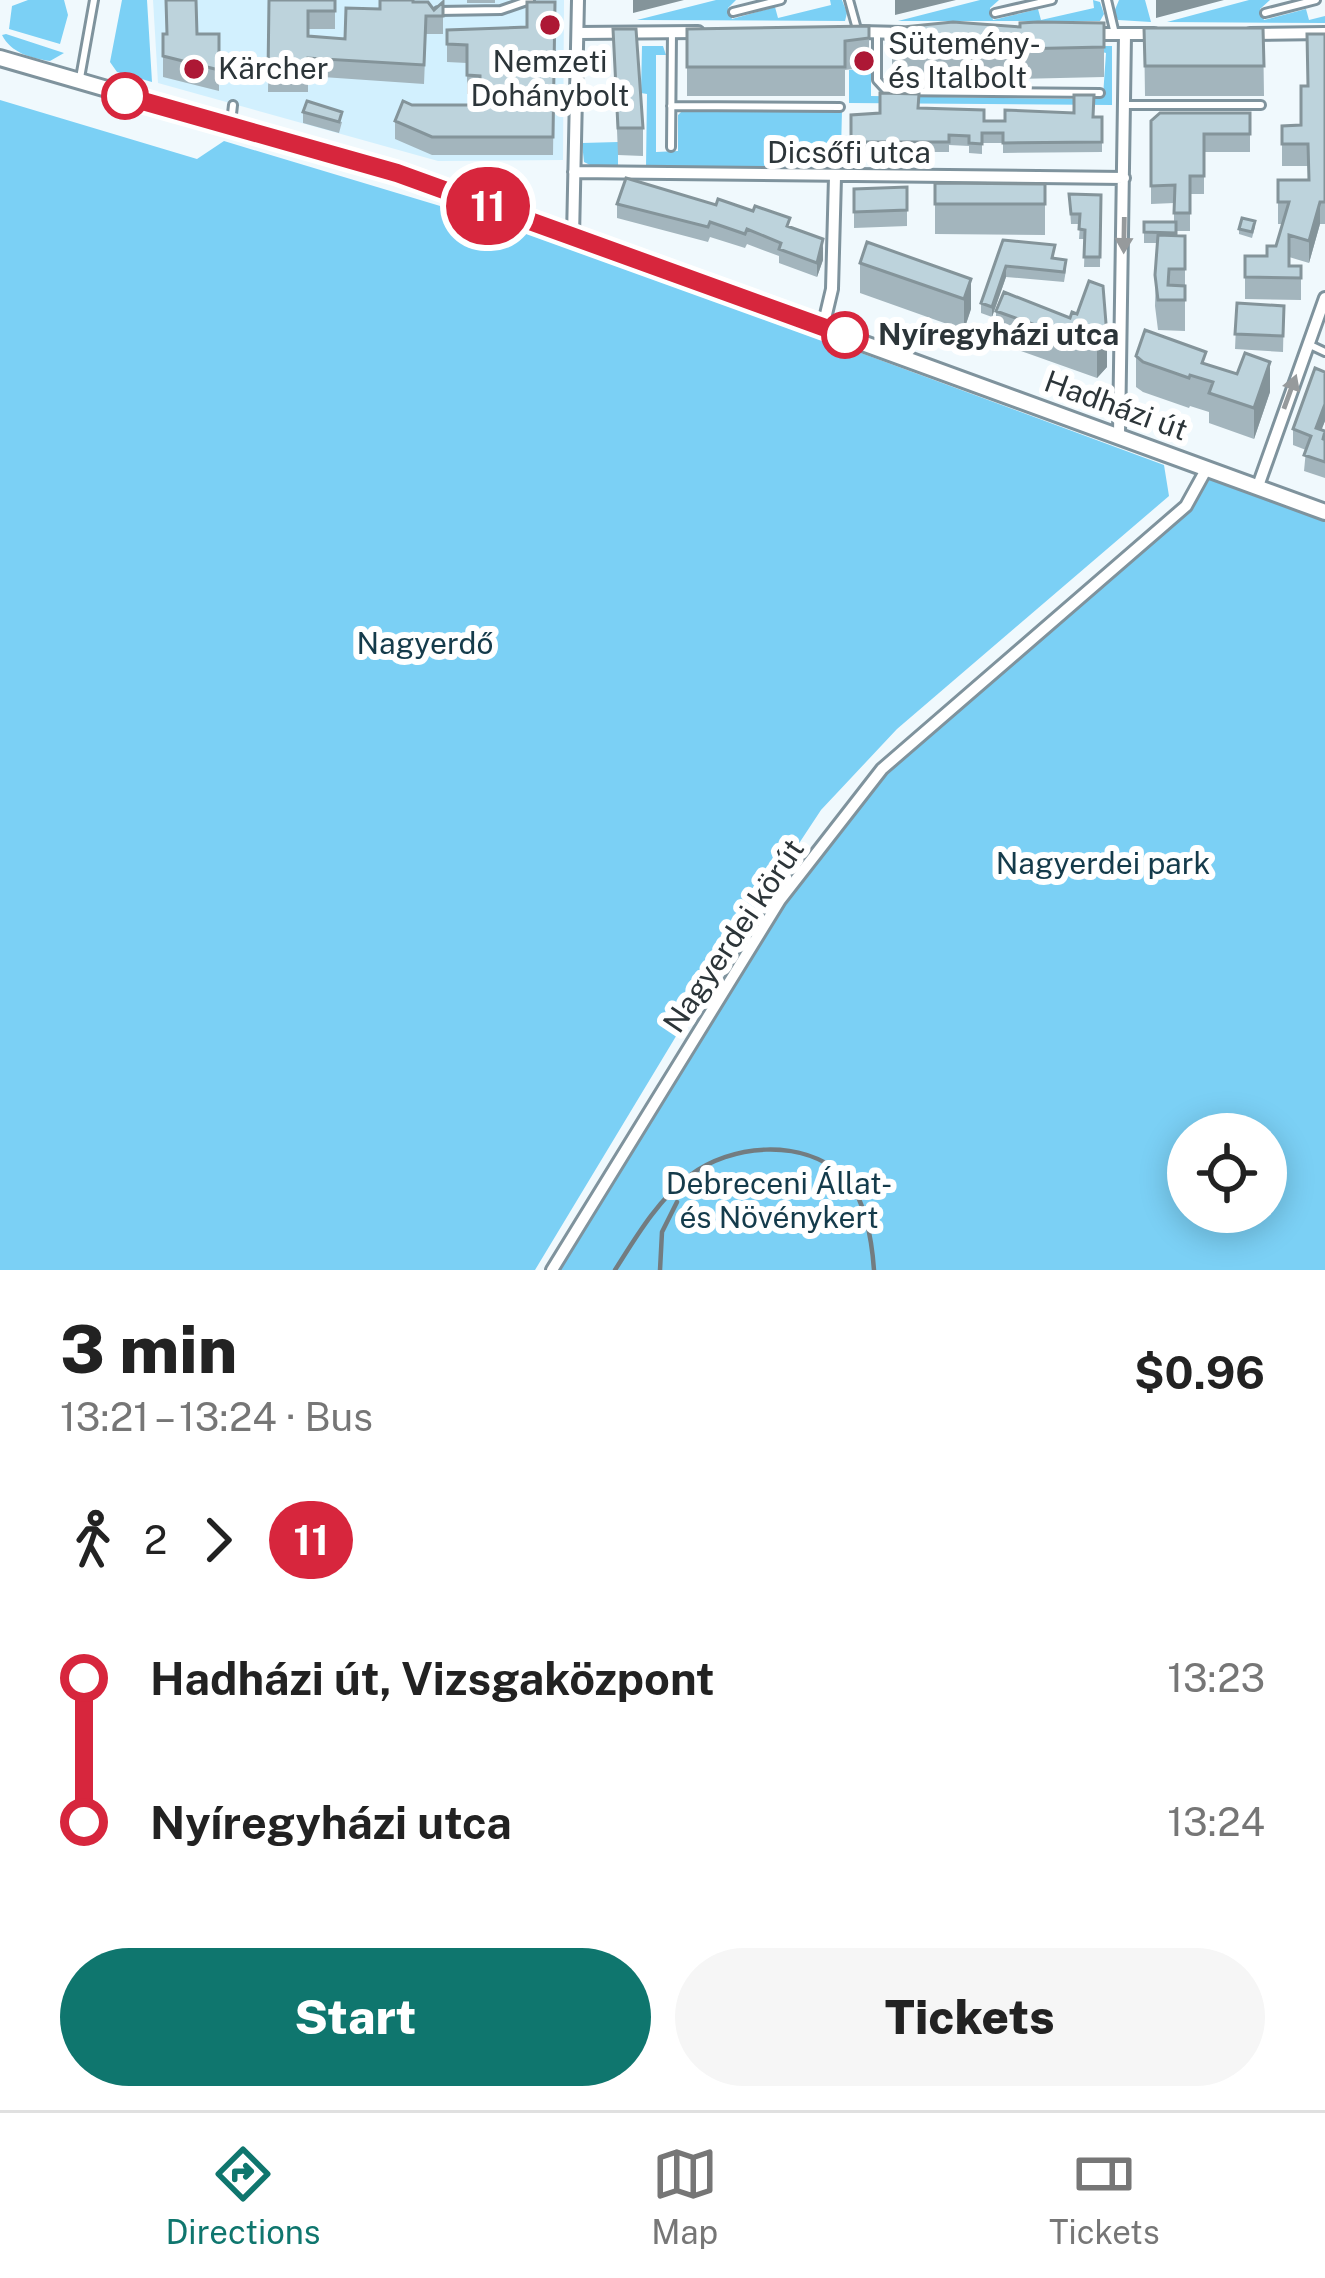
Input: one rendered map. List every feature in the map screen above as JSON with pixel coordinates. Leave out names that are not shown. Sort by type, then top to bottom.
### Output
[{"type":"street","points":[[572,237],[578,0]]},
{"type":"street","points":[[578,33],[718,32]]},
{"type":"street","points":[[834,32],[925,33]]},
{"type":"street","points":[[1091,34],[1161,34]]},
{"type":"street","points":[[1119,434],[1125,105],[1120,34]]},
{"type":"street","points":[[1231,34],[1325,34]]},
{"type":"street","name":"Hadházi út","points":[[0,58],[397,173],[1325,512]]},
{"type":"street","name":"Dicsőfi utca","points":[[574,172],[1124,178]]},
{"type":"street","points":[[824,328],[832,289],[835,177]]},
{"type":"street","points":[[1258,486],[1325,298]]},
{"type":"street","name":"Nagyerdei körút","points":[[552,1270],[780,900],[883,769],[1186,506],[1207,468]]},
{"type":"lane","points":[[80,82],[94,0]]},
{"type":"lane","points":[[435,0],[435,21]]},
{"type":"lane","points":[[435,10],[501,10],[530,0]]},
{"type":"lane","points":[[733,12],[781,0]]},
{"type":"lane","points":[[849,0],[857,32]]},
{"type":"lane","points":[[995,13],[1052,0]]},
{"type":"lane","points":[[1107,0],[1120,34]]},
{"type":"lane","points":[[1265,14],[1316,0]]},
{"type":"lane","points":[[671,147],[672,32]]},
{"type":"lane","points":[[877,33],[877,80],[887,91],[1100,93]]},
{"type":"lane","points":[[231,126],[233,105]]},
{"type":"lane","points":[[1125,105],[1261,105]]},
{"type":"lane","points":[[671,106],[840,106]]},
{"type":"lane","points":[[1308,344],[1325,352]]},
{"type":"shaded area","points":[[153,0],[564,0],[563,160],[438,161],[158,83]]},
{"type":"green space","points":[[28,0],[64,0],[68,15],[60,44],[9,29],[12,6]]},
{"type":"green space","points":[[122,0],[147,0],[152,82],[117,72],[110,62]]},
{"type":"green space","points":[[716,0],[736,0],[728,8],[732,19],[775,7],[778,18],[831,5],[830,0],[842,0],[847,13],[845,21],[637,20]]},
{"type":"green space","points":[[980,0],[999,0],[990,8],[993,20],[1038,9],[1041,20],[1094,8],[1093,0],[1100,2],[1104,14],[1100,21],[898,21]]},
{"type":"green space","points":[[1119,0],[1145,0],[1151,22],[1118,20],[1114,12]]},
{"type":"green space","points":[[1249,0],[1270,0],[1260,9],[1264,20],[1306,9],[1309,20],[1325,16],[1325,23],[1167,22]]},
{"type":"green space","points":[[2,35],[64,53],[50,61],[29,56],[11,46]]},
{"type":"green space","points":[[642,46],[663,46],[666,55],[656,55],[656,152],[678,151],[678,115],[683,110],[842,110],[841,151],[827,151],[823,166],[814,171],[646,167]]},
{"type":"green space","points":[[1079,46],[1112,46],[1112,105],[849,103],[849,70],[871,67],[871,96],[1103,96],[1106,53]]},
{"type":"green space","name":"Nagyerdő","points":[[0,100],[197,159],[224,141],[563,243],[1164,465],[1169,496],[897,729],[821,810],[722,960],[535,1270],[0,1270]]},
{"type":"green space","points":[[618,142],[618,167],[584,162],[582,143]]},
{"type":"green space","name":"Nagyerdei park","points":[[1207,468],[1325,512],[1325,1270],[552,1270],[780,900],[882,769],[1186,506]]},
{"type":"building","points":[[166,0],[196,0],[197,34],[219,34],[219,70],[163,56]]},
{"type":"building","points":[[269,0],[335,0],[335,11],[308,11],[308,36],[345,39],[346,8],[380,9],[380,0],[428,2],[434,10],[443,2],[443,16],[426,16],[424,65],[308,58],[308,74],[268,74]]},
{"type":"building","points":[[527,2],[555,2],[553,137],[432,137],[395,121],[403,101],[480,105],[480,76],[467,75],[467,45],[447,44],[447,30],[527,27]]},
{"type":"building","points":[[953,22],[1020,27],[1020,23],[1038,22],[1104,23],[1104,47],[892,52],[892,28]]},
{"type":"building","points":[[869,26],[869,38],[845,41],[845,67],[687,67],[687,29]]},
{"type":"building","points":[[1144,28],[1263,28],[1264,66],[1145,66]]},
{"type":"building","points":[[613,29],[636,29],[643,128],[618,128]]},
{"type":"building","points":[[1307,34],[1325,34],[1325,202],[1320,202],[1309,241],[1289,235],[1289,266],[1301,266],[1301,278],[1245,277],[1245,256],[1267,256],[1267,246],[1276,246],[1289,202],[1278,202],[1278,180],[1309,180],[1308,144],[1282,144],[1282,126],[1301,125],[1301,86],[1308,86]]},
{"type":"building","points":[[880,93],[919,94],[918,108],[984,110],[984,121],[1005,121],[1005,110],[1074,113],[1074,95],[1094,95],[1093,117],[1102,117],[1102,142],[1003,143],[1003,133],[982,133],[982,144],[969,143],[969,136],[949,135],[949,142],[851,142],[851,115],[880,113]]},
{"type":"building","points":[[307,101],[342,112],[339,122],[303,112]]},
{"type":"building","points":[[1160,113],[1250,113],[1250,134],[1204,134],[1204,176],[1190,176],[1190,213],[1174,213],[1175,185],[1151,186],[1151,121]]},
{"type":"building","points":[[626,178],[716,205],[718,199],[790,218],[787,226],[823,239],[817,263],[779,249],[781,243],[747,229],[745,234],[710,222],[708,227],[617,204]]},
{"type":"building","points":[[935,183],[1045,184],[1045,204],[935,204]]},
{"type":"building","points":[[907,187],[907,210],[854,212],[854,189]]},
{"type":"building","points":[[1069,194],[1101,195],[1100,257],[1084,257],[1085,230],[1079,229],[1080,214],[1071,214]]},
{"type":"building","points":[[1242,218],[1255,221],[1252,232],[1239,229]]},
{"type":"building","points":[[1144,222],[1176,222],[1176,233],[1144,232]]},
{"type":"building","points":[[1158,235],[1185,236],[1185,269],[1169,269],[1168,285],[1185,286],[1185,300],[1158,300]]},
{"type":"building","points":[[1003,240],[1055,245],[1052,258],[1066,260],[1064,272],[1006,266],[992,307],[981,303]]},
{"type":"building","points":[[867,242],[971,279],[964,299],[860,263]]},
{"type":"building","points":[[1089,281],[1103,286],[1107,336],[1097,347],[996,311],[1004,292],[1070,318],[1072,312],[1077,314]]},
{"type":"building","points":[[1237,303],[1284,306],[1283,336],[1235,334]]},
{"type":"building","points":[[1145,330],[1206,352],[1202,363],[1237,374],[1245,353],[1270,362],[1254,408],[1209,393],[1213,382],[1143,362],[1136,356]]},
{"type":"building","points":[[1315,368],[1325,372],[1325,404],[1316,428],[1325,431],[1325,462],[1304,455],[1311,436],[1293,429]]},
{"type":"railway","points":[[615,1270],[657,1208],[689,1176],[725,1157],[766,1150],[807,1155],[843,1175],[862,1207],[874,1270]]},
{"type":"railway","points":[[660,1270],[662,1232],[677,1202]]},
{"type":"bus line","name":"11","points":[[125,96],[397,173],[845,335]]},
{"type":"place","name":"Nemzeti Dohánybolt","points":[[550,25]]},
{"type":"place","name":"Sütemény- és Italbolt","points":[[864,61]]},
{"type":"place","name":"Kärcher","points":[[194,69]]},
{"type":"place","name":"Nyíregyházi utca","points":[[845,335]]},
{"type":"park label","name":"Debreceni Állat- és Növénykert","points":[[779,1201]]}]
